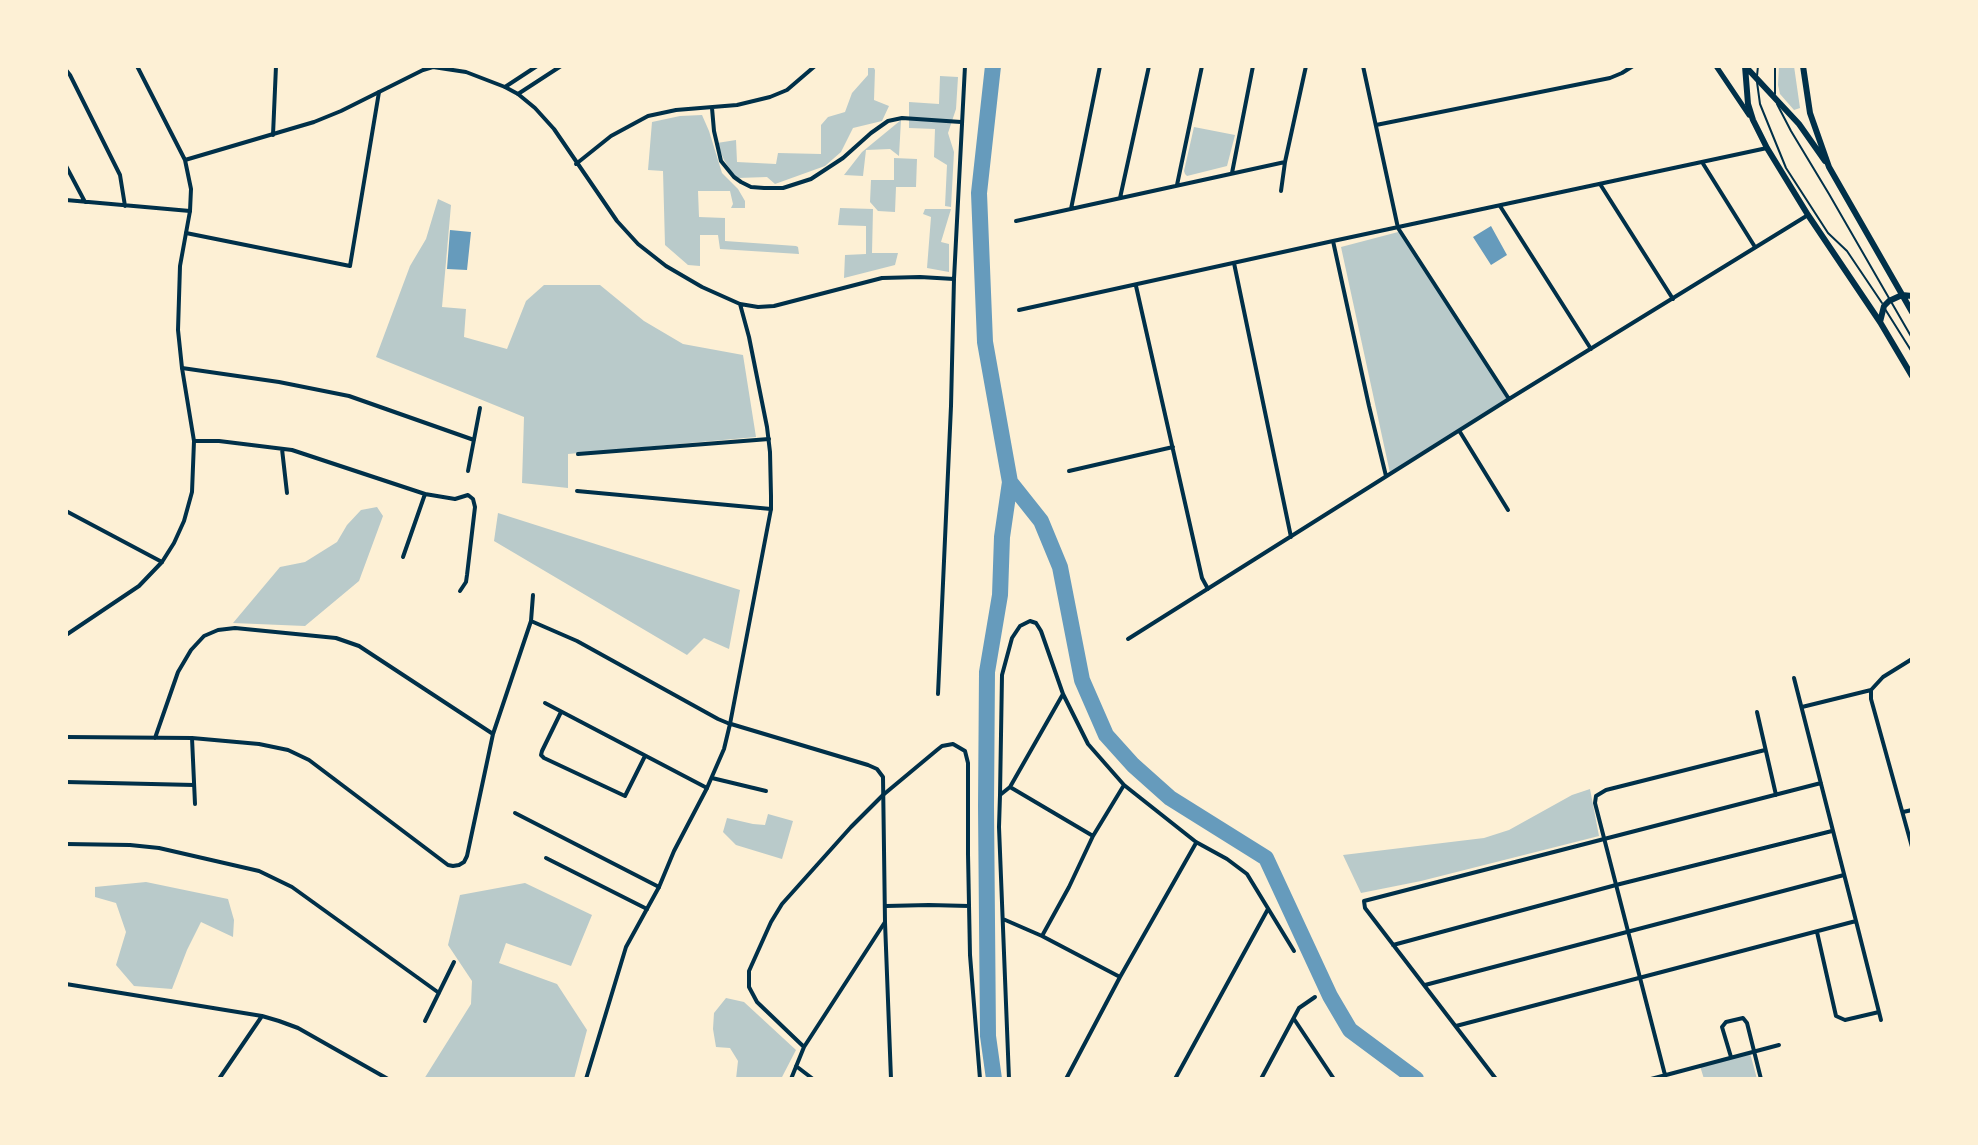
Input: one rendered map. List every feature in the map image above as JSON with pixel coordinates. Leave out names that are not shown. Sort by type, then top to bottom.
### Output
[{"type":"main road","points":[[1716,66],[1753,120],[1808,215],[1880,322],[1912,376]]},
{"type":"main road","points":[[1745,66],[1746,90],[1753,120]]},
{"type":"main road","points":[[1745,66],[1799,124],[1829,167],[1912,312]]},
{"type":"main road","points":[[1803,66],[1810,113],[1829,167]]},
{"type":"main road","points":[[1880,322],[1886,304],[1902,295],[1912,296]]},
{"type":"street","points":[[66,635],[139,586],[162,562],[184,521],[192,492],[194,441],[178,330],[180,266],[191,189],[185,160],[137,66]]},
{"type":"street","points":[[273,135],[276,66]]},
{"type":"street","points":[[505,87],[537,66]]},
{"type":"street","points":[[518,94],[561,66]]},
{"type":"street","points":[[576,164],[611,136],[648,116],[676,110],[737,105],[770,97],[787,90],[815,66]]},
{"type":"street","points":[[938,694],[965,66]]},
{"type":"street","points":[[1071,209],[1100,66]]},
{"type":"street","points":[[1120,198],[1149,66]]},
{"type":"street","points":[[1177,185],[1202,66]]},
{"type":"street","points":[[1232,173],[1253,66]]},
{"type":"street","points":[[1281,191],[1306,66]]},
{"type":"street","points":[[1363,66],[1398,228],[1509,399]]},
{"type":"street","points":[[1376,125],[1610,78],[1633,66]]},
{"type":"street","points":[[185,160],[314,122],[423,68],[466,72],[505,87],[535,108],[554,129],[617,221],[638,244],[666,266],[740,304],[774,306],[882,278],[954,279]]},
{"type":"street","points":[[66,70],[120,175],[125,206]]},
{"type":"street","points":[[186,233],[350,266],[379,92]]},
{"type":"street","points":[[712,108],[721,161],[741,182],[764,188],[783,188],[811,179],[843,158],[888,121],[902,118],[961,122]]},
{"type":"street","points":[[1019,310],[1767,148]]},
{"type":"street","points":[[1016,221],[1285,162]]},
{"type":"street","points":[[1702,162],[1755,247]]},
{"type":"street","points":[[66,166],[85,202]]},
{"type":"street","points":[[1600,184],[1673,299]]},
{"type":"street","points":[[66,200],[190,211]]},
{"type":"street","points":[[1500,205],[1591,349]]},
{"type":"street","points":[[1128,639],[1808,215]]},
{"type":"street","points":[[1333,241],[1386,476]]},
{"type":"street","points":[[1234,263],[1291,537]]},
{"type":"street","points":[[1136,286],[1202,578],[1208,589]]},
{"type":"street","points":[[586,1079],[626,947],[712,778],[730,724],[771,509],[772,474],[769,439],[740,304]]},
{"type":"street","points":[[182,368],[349,396],[474,440]]},
{"type":"street","points":[[468,471],[480,408]]},
{"type":"street","points":[[1460,432],[1508,510]]},
{"type":"street","points":[[578,454],[769,439]]},
{"type":"street","points":[[194,441],[292,450],[425,494],[455,499],[468,495],[475,507],[466,582],[460,591]]},
{"type":"street","points":[[1069,471],[1173,447]]},
{"type":"street","points":[[282,449],[287,493]]},
{"type":"street","points":[[577,491],[771,509]]},
{"type":"street","points":[[403,557],[425,494]]},
{"type":"street","points":[[66,511],[162,562]]},
{"type":"street","points":[[66,737],[192,738],[288,750],[309,760],[453,866],[464,862],[467,856],[493,734],[531,621],[533,595]]},
{"type":"street","points":[[531,621],[577,641],[718,719],[877,769],[883,777],[891,1079]]},
{"type":"street","points":[[1009,1079],[999,827],[1002,675],[1012,638],[1025,622],[1036,623],[1041,631],[1063,694],[1088,744],[1124,785],[1196,842],[1247,874],[1294,951]]},
{"type":"street","points":[[155,738],[178,672],[191,650],[204,636],[235,628],[336,638],[359,646],[493,734]]},
{"type":"street","points":[[1802,707],[1871,690],[1883,677],[1912,659]]},
{"type":"street","points":[[1794,678],[1881,1020]]},
{"type":"street","points":[[1871,690],[1912,847]]},
{"type":"street","points":[[1000,795],[1010,787],[1063,694]]},
{"type":"street","points":[[545,703],[707,788]]},
{"type":"street","points":[[561,712],[542,751],[544,758],[625,796],[645,756]]},
{"type":"street","points":[[1757,712],[1776,795]]},
{"type":"street","points":[[192,738],[195,804]]},
{"type":"street","points":[[804,1047],[757,1002],[749,987],[749,971],[782,904],[851,827],[883,795],[937,750],[953,744],[965,751],[968,763],[970,955],[980,1079]]},
{"type":"street","points":[[1665,1075],[1595,803],[1596,796],[1606,790],[1765,750]]},
{"type":"street","points":[[712,778],[766,791]]},
{"type":"street","points":[[66,782],[194,785]]},
{"type":"street","points":[[1496,1079],[1365,908],[1364,901],[1821,783]]},
{"type":"street","points":[[1042,936],[1093,836],[1124,785]]},
{"type":"street","points":[[1010,787],[1093,836]]},
{"type":"street","points":[[1903,812],[1912,810]]},
{"type":"street","points":[[515,813],[659,887]]},
{"type":"street","points":[[1393,945],[1833,830]]},
{"type":"street","points":[[1066,1079],[1196,842]]},
{"type":"street","points":[[66,844],[159,848],[259,871],[292,887],[439,993]]},
{"type":"street","points":[[546,858],[647,909]]},
{"type":"street","points":[[1425,985],[1844,875]]},
{"type":"street","points":[[886,906],[969,906]]},
{"type":"street","points":[[1175,1079],[1268,909]]},
{"type":"street","points":[[1003,919],[1120,977]]},
{"type":"street","points":[[1456,1026],[1856,921]]},
{"type":"street","points":[[791,1079],[804,1047],[885,922]]},
{"type":"street","points":[[1817,932],[1836,1016],[1845,1020],[1879,1012]]},
{"type":"street","points":[[425,1021],[454,962]]},
{"type":"street","points":[[66,984],[262,1016],[298,1028],[388,1079]]},
{"type":"street","points":[[1261,1079],[1299,1008],[1315,997]]},
{"type":"street","points":[[219,1079],[262,1016]]},
{"type":"street","points":[[1731,1057],[1722,1027],[1726,1022],[1740,1018],[1746,1020],[1761,1079]]},
{"type":"street","points":[[1294,1019],[1332,1078]]},
{"type":"street","points":[[1651,1079],[1779,1045]]},
{"type":"street","points":[[796,1066],[813,1079]]},
{"type":"lane","points":[[1758,66],[1760,104],[1786,168],[1828,233],[1847,251],[1912,338]]},
{"type":"lane","points":[[1775,66],[1776,98],[1783,118],[1824,185],[1912,352]]},
{"type":"shaded area","points":[[868,66],[873,66],[875,70],[874,100],[889,106],[882,121],[853,128],[841,152],[825,166],[775,184],[767,177],[738,178],[733,174],[717,143],[736,140],[737,162],[776,164],[778,153],[821,154],[821,125],[828,117],[845,112],[852,93],[868,75]]},
{"type":"shaded area","points":[[1779,66],[1794,66],[1800,108],[1794,110],[1780,94]]},
{"type":"shaded area","points":[[940,76],[958,77],[956,109],[948,133],[954,152],[951,207],[945,206],[947,165],[934,157],[935,129],[909,128],[909,102],[939,104]]},
{"type":"shaded area","points":[[702,115],[722,173],[738,189],[745,201],[745,208],[731,208],[730,191],[698,191],[699,217],[725,218],[725,241],[796,246],[799,254],[720,249],[718,235],[700,235],[700,266],[688,265],[665,245],[663,171],[648,170],[652,122]]},
{"type":"shaded area","points":[[901,120],[899,156],[890,149],[866,150],[863,176],[844,175],[862,152]]},
{"type":"shaded area","points":[[1194,127],[1235,135],[1227,166],[1185,174]]},
{"type":"shaded area","points":[[894,158],[917,159],[916,187],[896,187],[895,212],[878,211],[870,202],[871,180],[894,180]]},
{"type":"shaded area","points":[[438,199],[451,205],[442,307],[466,309],[464,337],[507,349],[526,301],[544,285],[600,285],[644,321],[683,344],[743,355],[756,437],[568,454],[568,488],[522,483],[524,417],[376,357],[410,266],[426,239]]},
{"type":"shaded area","points":[[840,208],[873,209],[872,253],[898,253],[895,265],[844,278],[845,255],[866,254],[866,226],[838,225]]},
{"type":"shaded area","points":[[925,209],[951,209],[941,242],[949,244],[949,272],[927,268],[931,217],[923,214]]},
{"type":"shaded area","points":[[1402,231],[1508,399],[1390,473],[1341,247]]},
{"type":"shaded area","points":[[377,507],[383,516],[359,581],[305,626],[233,623],[280,567],[305,562],[337,542],[361,510]]},
{"type":"shaded area","points":[[498,513],[740,590],[729,649],[704,638],[687,655],[494,541]]},
{"type":"shaded area","points":[[1590,789],[1599,836],[1361,893],[1343,855],[1484,838],[1509,830],[1572,795]]},
{"type":"shaded area","points":[[768,814],[793,821],[782,859],[736,845],[723,832],[727,818],[765,825]]},
{"type":"shaded area","points":[[146,882],[228,899],[234,920],[233,937],[201,922],[172,989],[134,986],[116,965],[126,932],[116,903],[95,897],[95,887]]},
{"type":"shaded area","points":[[525,883],[592,915],[571,966],[506,943],[499,963],[557,984],[587,1030],[574,1079],[424,1079],[471,1004],[472,981],[448,945],[460,895]]},
{"type":"shaded area","points":[[726,998],[744,1002],[796,1050],[781,1079],[736,1079],[738,1061],[730,1048],[716,1047],[713,1029],[714,1013]]},
{"type":"shaded area","points":[[1750,1053],[1757,1079],[1704,1079],[1700,1066]]},
{"type":"water","points":[[1491,226],[1507,255],[1491,265],[1473,237]]},
{"type":"water","points":[[450,230],[471,232],[467,270],[447,269]]},
{"type":"waterway","points":[[993,66],[979,193],[985,342],[1010,482],[1041,521],[1060,567],[1082,680],[1106,735],[1133,765],[1170,798],[1266,858],[1330,996],[1350,1030],[1416,1079]]},
{"type":"waterway","points":[[994,1079],[988,1036],[987,672],[1000,595],[1002,537],[1010,482]]}]
